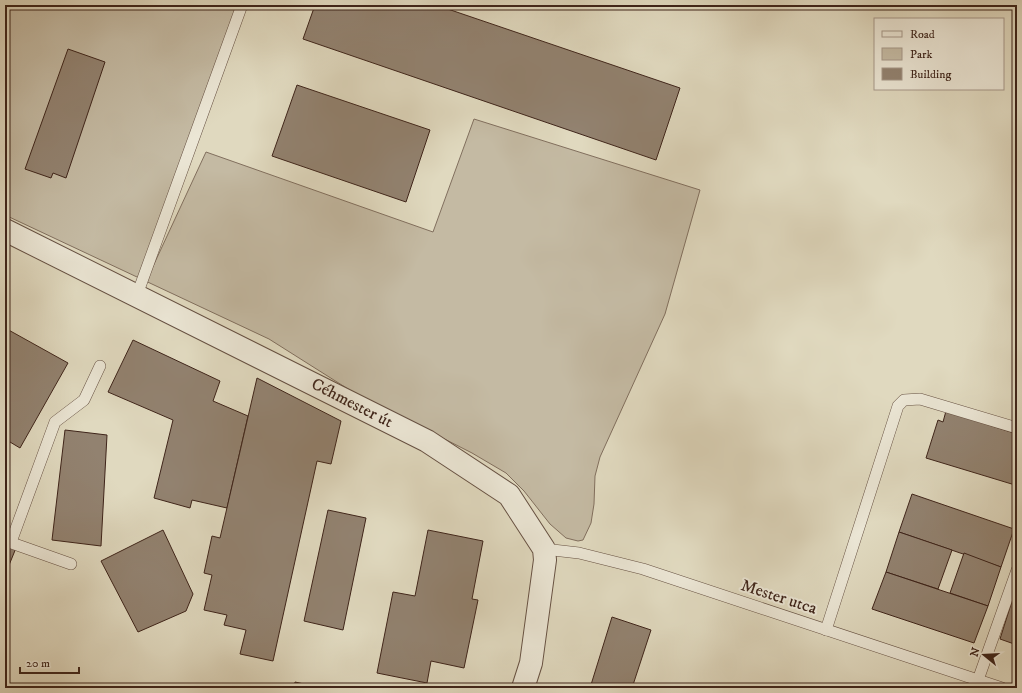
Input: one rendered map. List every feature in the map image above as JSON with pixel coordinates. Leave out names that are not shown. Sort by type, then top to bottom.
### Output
[{"type":"street","name":"Céhmester út","points":[[5,230],[427,441],[509,495],[544,549]]},
{"type":"street","points":[[523,688],[531,663],[545,560],[544,549]]},
{"type":"lane","points":[[137,295],[242,5]]},
{"type":"lane","points":[[71,564],[8,541],[56,422],[84,400],[100,366]]},
{"type":"lane","points":[[826,630],[898,406],[904,400],[920,399],[1017,428]]},
{"type":"lane","name":"Mester utca","points":[[544,549],[579,553],[643,570],[1002,688]]},
{"type":"lane","points":[[978,680],[1017,570]]},
{"type":"green space","points":[[5,5],[240,5],[149,275],[206,152],[433,232],[474,119],[700,190],[665,314],[600,457],[595,476],[594,504],[591,523],[583,540],[578,541],[566,538],[550,524],[524,491],[506,473],[472,453],[356,394],[269,339],[5,215]]},
{"type":"building","points":[[315,5],[436,5],[680,88],[656,160],[303,39]]},
{"type":"building","points":[[68,49],[105,62],[66,178],[53,173],[51,178],[25,169]]},
{"type":"building","points":[[297,85],[430,130],[406,202],[272,156]]},
{"type":"building","points":[[5,328],[68,363],[20,448],[5,439]]},
{"type":"building","points":[[133,340],[220,381],[213,401],[248,416],[227,508],[192,500],[190,508],[154,498],[173,420],[108,392]]},
{"type":"building","points":[[257,378],[341,421],[331,464],[317,461],[273,661],[240,654],[246,630],[224,625],[227,615],[204,610],[212,575],[204,573],[212,536],[220,538]]},
{"type":"building","points":[[946,411],[1017,434],[1017,478],[1015,485],[926,458],[938,420],[943,422]]},
{"type":"building","points":[[65,430],[107,435],[101,546],[52,540]]},
{"type":"building","points":[[912,494],[1014,529],[1001,567],[899,532]]},
{"type":"building","points":[[328,510],[366,518],[343,630],[304,621]]},
{"type":"building","points":[[163,530],[193,594],[186,611],[138,632],[101,561]]},
{"type":"building","points":[[428,530],[483,541],[472,599],[478,600],[464,668],[431,661],[427,683],[377,673],[393,592],[415,596]]},
{"type":"building","points":[[899,532],[952,550],[938,589],[886,572]]},
{"type":"building","points":[[5,545],[16,548],[5,575]]},
{"type":"building","points":[[964,553],[1001,567],[988,606],[950,593]]},
{"type":"building","points":[[886,572],[988,606],[974,643],[872,609]]},
{"type":"building","points":[[1012,601],[1017,603],[1017,645],[1000,639]]},
{"type":"building","points":[[612,617],[651,630],[632,688],[590,688]]},
{"type":"building","points":[[295,682],[322,688],[294,688]]}]
